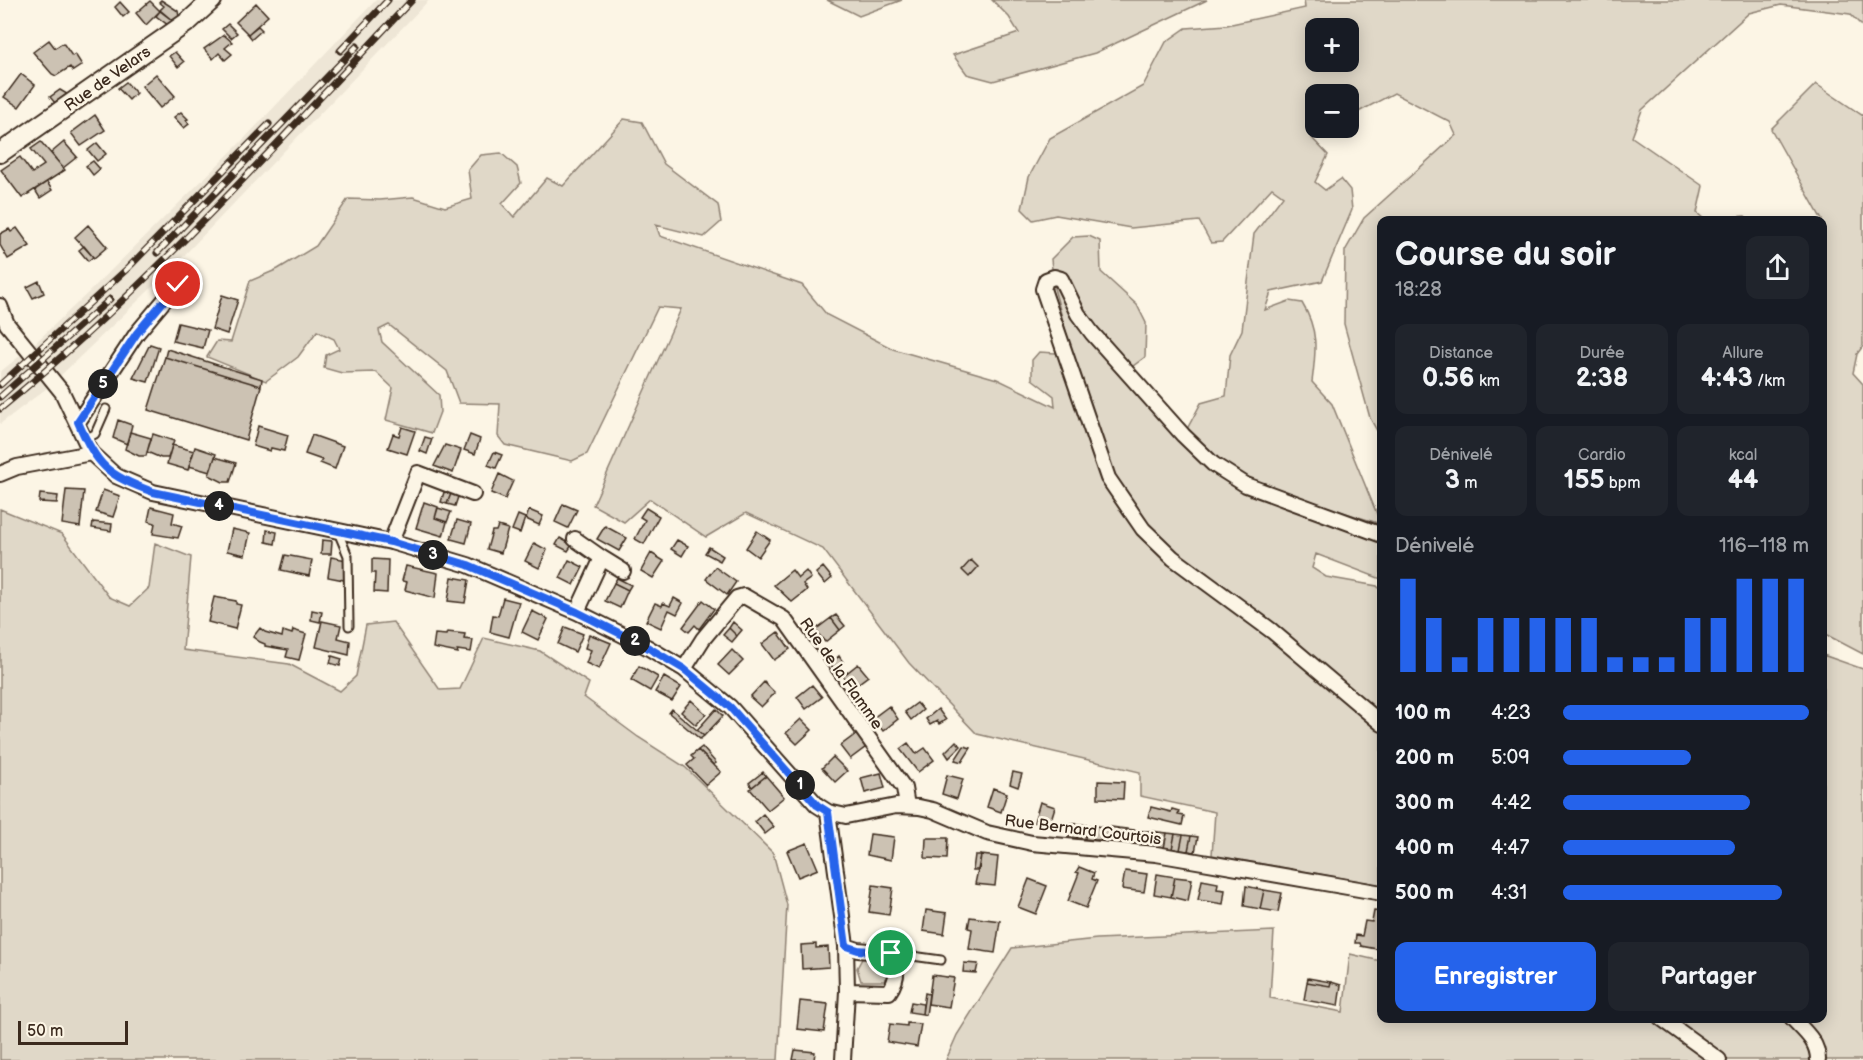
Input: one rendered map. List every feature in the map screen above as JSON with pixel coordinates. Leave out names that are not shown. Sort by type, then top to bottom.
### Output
[{"type":"main road","name":"Rue de Velars","points":[[0,153],[189,21],[212,0]]},
{"type":"street","points":[[1377,532],[1246,485],[1213,464],[1183,435],[1092,333],[1078,314],[1061,279],[1054,277],[1046,280],[1043,289],[1094,441],[1108,478],[1132,514],[1173,558],[1272,631],[1377,720]]},
{"type":"street","points":[[78,422],[137,333],[178,284]]},
{"type":"street","points":[[0,306],[7,324],[62,393],[91,453],[116,476],[153,492],[391,542],[468,565],[577,612],[647,647],[684,669],[730,707],[817,805],[828,812],[846,946],[848,991],[843,1060]]},
{"type":"street","points":[[0,474],[16,467],[91,453]]},
{"type":"street","points":[[391,542],[418,473],[473,494]]},
{"type":"street","points":[[575,539],[623,571]]},
{"type":"street","points":[[577,612],[602,558]]},
{"type":"street","name":"Rue de la Flamme","points":[[684,669],[703,639],[737,598],[744,596],[784,619],[899,780],[904,788],[907,806]]},
{"type":"street","name":"Rue Bernard Courtois","points":[[828,812],[846,816],[907,806],[933,810],[987,833],[1032,843],[1155,854],[1377,892]]},
{"type":"street","points":[[846,946],[858,950],[891,953],[897,963],[896,982],[889,992],[848,991]]},
{"type":"street","points":[[1668,1023],[1719,1060]]},
{"type":"street","points":[[1797,1023],[1813,1041],[1818,1051],[1818,1060]]},
{"type":"lane","points":[[85,439],[95,434],[106,408]]},
{"type":"lane","points":[[338,532],[348,556],[349,626]]},
{"type":"lane","points":[[891,953],[941,960]]},
{"type":"shaded area","points":[[376,0],[429,0],[169,271],[60,376],[33,345],[241,142]]},
{"type":"shaded area","points":[[827,0],[902,0],[859,16]]},
{"type":"shaded area","points":[[992,0],[1207,0],[1095,53],[993,81],[967,74],[953,55],[1019,33],[1009,17]]},
{"type":"shaded area","points":[[1304,0],[1863,0],[1863,27],[1850,14],[1781,5],[1749,13],[1642,110],[1632,137],[1703,186],[1697,213],[1700,216],[1377,216],[1377,431],[1370,418],[1344,324],[1345,251],[1364,218],[1456,135],[1450,122],[1394,93],[1359,112],[1359,84],[1305,84],[1305,138],[1312,138],[1328,155],[1315,182],[1325,190],[1341,179],[1350,190],[1352,210],[1322,281],[1271,292],[1265,310],[1289,301],[1302,303],[1314,332],[1315,361],[1312,382],[1332,404],[1377,514],[1377,523],[1275,491],[1227,467],[1187,429],[1201,403],[1226,396],[1230,355],[1242,330],[1254,234],[1283,196],[1272,188],[1222,242],[1211,243],[1199,221],[1131,228],[1056,215],[1033,220],[1022,209],[1029,177],[1050,138],[1143,86],[1166,42],[1186,28],[1227,25],[1305,8]]},
{"type":"shaded area","points":[[1816,84],[1863,116],[1863,346],[1857,354],[1853,373],[1863,384],[1863,654],[1827,635],[1827,216],[1820,216],[1771,129]]},
{"type":"shaded area","points":[[624,119],[642,122],[664,164],[718,205],[721,222],[704,237],[656,225],[660,236],[802,285],[827,315],[893,349],[997,379],[1055,407],[1054,396],[1032,379],[1032,360],[1039,352],[1072,354],[1054,288],[1051,259],[1073,237],[1089,236],[1100,241],[1101,272],[1137,305],[1146,323],[1145,357],[1121,375],[1184,443],[1228,483],[1377,541],[1377,577],[1316,554],[1312,568],[1326,577],[1377,586],[1377,884],[1212,855],[1215,812],[1140,796],[1140,772],[977,734],[909,663],[823,549],[746,513],[706,537],[650,499],[624,522],[593,505],[681,309],[658,307],[587,454],[572,461],[505,445],[498,436],[500,404],[459,403],[447,371],[389,325],[379,330],[382,342],[439,395],[440,412],[432,433],[386,420],[393,388],[376,372],[342,373],[324,368],[326,355],[339,349],[334,339],[317,331],[298,357],[266,381],[207,357],[217,341],[231,342],[250,281],[278,269],[316,246],[348,199],[380,200],[413,197],[445,207],[472,199],[468,170],[481,155],[501,153],[517,167],[521,183],[502,204],[514,217],[547,178],[563,186]]},
{"type":"shaded area","points":[[21,355],[47,388],[0,424],[0,372]]},
{"type":"shaded area","points":[[0,509],[62,534],[109,597],[130,606],[149,588],[155,543],[191,557],[183,650],[289,664],[340,691],[356,676],[366,625],[393,622],[440,690],[460,689],[484,638],[540,651],[589,683],[584,697],[638,737],[685,767],[773,853],[787,905],[778,1060],[0,1060]]},
{"type":"shaded area","points":[[1827,656],[1863,669],[1863,1060],[946,1060],[957,1035],[1012,948],[1097,939],[1274,931],[1270,998],[1343,1012],[1350,954],[1377,960],[1377,1023],[1827,1023]]},
{"type":"shaded area","points":[[864,955],[885,958],[888,963],[885,981],[861,981],[857,968]]},
{"type":"building","points":[[161,0],[178,11],[179,17],[173,21],[160,10],[164,6],[159,2]]},
{"type":"building","points":[[150,1],[160,11],[146,25],[136,13]]},
{"type":"building","points":[[120,2],[129,12],[123,17],[115,7]]},
{"type":"building","points":[[256,3],[268,16],[248,34],[236,22]]},
{"type":"building","points":[[160,11],[173,21],[168,25],[156,16]]},
{"type":"building","points":[[228,24],[237,33],[231,38],[222,29]]},
{"type":"building","points":[[258,26],[262,30],[252,39],[248,34]]},
{"type":"building","points":[[224,35],[232,42],[225,48],[232,54],[225,60],[219,53],[213,59],[204,49]]},
{"type":"building","points":[[49,40],[55,48],[63,43],[72,56],[75,54],[82,65],[73,71],[70,67],[56,76],[52,74],[33,52]]},
{"type":"building","points":[[175,52],[184,62],[178,67],[169,56]]},
{"type":"building","points":[[21,74],[35,85],[19,107],[4,97]]},
{"type":"building","points":[[156,74],[175,96],[160,108],[142,86]]},
{"type":"building","points":[[126,82],[136,93],[129,100],[118,88]]},
{"type":"building","points":[[60,90],[67,94],[55,103],[50,97]]},
{"type":"building","points":[[181,112],[188,119],[186,120],[189,124],[184,128],[174,117]]},
{"type":"building","points":[[95,115],[105,130],[81,146],[71,133]]},
{"type":"building","points":[[41,142],[65,170],[22,198],[1,170],[20,157],[32,173],[44,165],[31,149]]},
{"type":"building","points":[[64,142],[77,157],[63,168],[51,153]]},
{"type":"building","points":[[97,143],[106,154],[97,161],[88,150]]},
{"type":"building","points":[[93,161],[100,169],[93,175],[86,166]]},
{"type":"building","points":[[47,182],[52,190],[40,198],[35,190]]},
{"type":"building","points":[[88,225],[107,247],[94,258],[75,237]]},
{"type":"building","points":[[17,228],[30,246],[8,259],[0,245],[0,234]]},
{"type":"building","points":[[84,246],[93,257],[88,261],[79,250]]},
{"type":"building","points":[[39,281],[44,293],[33,298],[27,287]]},
{"type":"building","points":[[222,295],[238,300],[227,334],[212,329]]},
{"type":"building","points":[[178,323],[208,330],[203,348],[173,341]]},
{"type":"building","points":[[150,344],[159,347],[148,382],[133,378]]},
{"type":"building","points":[[167,349],[262,379],[261,386],[165,357]]},
{"type":"building","points":[[165,357],[261,386],[246,440],[148,410]]},
{"type":"building","points":[[118,420],[132,425],[127,444],[113,438]]},
{"type":"building","points":[[258,426],[288,435],[284,451],[271,448],[270,451],[253,446]]},
{"type":"building","points":[[402,427],[415,431],[407,454],[388,448],[393,434],[399,436]]},
{"type":"building","points":[[130,432],[151,438],[146,456],[139,456],[125,449]]},
{"type":"building","points":[[153,434],[174,441],[168,458],[161,458],[147,452]]},
{"type":"building","points":[[312,435],[343,446],[335,469],[320,463],[322,460],[305,454]]},
{"type":"building","points":[[470,435],[480,439],[475,454],[464,450]]},
{"type":"building","points":[[425,437],[432,439],[427,454],[420,451]]},
{"type":"building","points":[[172,445],[194,451],[188,470],[167,464]]},
{"type":"building","points":[[445,445],[461,450],[453,473],[434,466]]},
{"type":"building","points":[[195,447],[216,454],[210,472],[189,466]]},
{"type":"building","points":[[494,452],[502,455],[496,468],[488,465]]},
{"type":"building","points":[[215,457],[236,463],[230,482],[223,482],[209,475]]},
{"type":"building","points":[[499,474],[513,481],[505,499],[491,493]]},
{"type":"building","points":[[445,489],[452,491],[447,504],[441,502]]},
{"type":"building","points":[[66,490],[84,491],[80,527],[62,524]]},
{"type":"building","points":[[103,490],[120,496],[113,517],[96,512]]},
{"type":"building","points":[[452,491],[459,494],[455,506],[447,504]]},
{"type":"building","points":[[40,494],[58,496],[57,503],[39,502]]},
{"type":"building","points":[[424,502],[438,507],[435,518],[447,522],[443,536],[416,528]]},
{"type":"building","points":[[563,504],[577,510],[568,528],[555,522]]},
{"type":"building","points":[[151,507],[174,513],[172,523],[182,526],[178,538],[153,534],[155,523],[148,521]]},
{"type":"building","points":[[438,508],[451,512],[447,522],[435,518]]},
{"type":"building","points":[[646,508],[659,516],[644,544],[635,539],[645,520],[640,517]]},
{"type":"building","points":[[529,510],[543,516],[539,525],[526,519]]},
{"type":"building","points":[[518,515],[525,518],[520,533],[512,530]]},
{"type":"building","points":[[457,520],[471,524],[466,543],[451,539]]},
{"type":"building","points":[[93,522],[112,524],[111,531],[92,528]]},
{"type":"building","points":[[498,526],[508,529],[501,553],[487,549],[492,531],[496,531]]},
{"type":"building","points":[[605,526],[627,538],[619,551],[597,539]]},
{"type":"building","points":[[232,529],[250,533],[245,555],[227,551]]},
{"type":"building","points":[[267,530],[277,532],[275,544],[266,542]]},
{"type":"building","points":[[757,531],[770,540],[758,557],[746,548]]},
{"type":"building","points":[[560,538],[572,545],[568,551],[556,545]]},
{"type":"building","points":[[322,540],[332,541],[331,554],[321,554]]},
{"type":"building","points":[[677,540],[688,546],[682,556],[671,549]]},
{"type":"building","points":[[534,543],[547,550],[539,568],[525,561]]},
{"type":"building","points":[[709,547],[723,556],[720,561],[705,553]]},
{"type":"building","points":[[651,553],[664,561],[653,578],[641,571]]},
{"type":"building","points":[[285,555],[312,560],[309,576],[281,570]]},
{"type":"building","points":[[331,557],[347,560],[344,580],[328,577]]},
{"type":"building","points":[[372,559],[388,560],[387,593],[374,592],[375,573],[372,573]]},
{"type":"building","points":[[569,560],[583,567],[574,585],[560,578]]},
{"type":"building","points":[[971,560],[978,567],[969,577],[962,570]]},
{"type":"building","points":[[406,566],[438,573],[435,598],[405,590],[407,582],[402,581]]},
{"type":"building","points":[[715,567],[736,582],[727,595],[706,579]]},
{"type":"building","points":[[823,567],[832,578],[825,584],[816,573]]},
{"type":"building","points":[[792,570],[798,578],[806,571],[811,578],[803,584],[807,590],[792,602],[774,585]]},
{"type":"building","points":[[452,577],[469,580],[465,603],[448,601]]},
{"type":"building","points":[[617,578],[631,585],[628,590],[614,583]]},
{"type":"building","points":[[614,583],[628,590],[620,608],[605,601]]},
{"type":"building","points":[[214,597],[236,601],[236,604],[241,605],[235,629],[208,622]]},
{"type":"building","points":[[503,598],[519,602],[509,637],[490,632],[493,615],[498,616]]},
{"type":"building","points":[[674,598],[683,603],[677,614],[669,610],[661,628],[646,621],[655,603],[670,606]]},
{"type":"building","points":[[703,600],[714,609],[699,629],[695,625],[689,632],[683,627]]},
{"type":"building","points":[[312,610],[322,612],[320,622],[311,620]]},
{"type":"building","points":[[532,611],[548,619],[538,640],[522,632]]},
{"type":"building","points":[[836,615],[845,626],[840,630],[831,618]]},
{"type":"building","points":[[831,618],[840,630],[825,642],[815,630]]},
{"type":"building","points":[[322,621],[341,625],[338,638],[350,641],[349,655],[316,647]]},
{"type":"building","points":[[733,622],[742,630],[737,636],[729,628]]},
{"type":"building","points":[[565,627],[583,634],[575,652],[558,644]]},
{"type":"building","points":[[260,628],[265,632],[282,637],[283,631],[292,634],[293,630],[306,634],[299,660],[286,657],[288,650],[265,646],[253,637]]},
{"type":"building","points":[[729,628],[737,636],[732,642],[723,635]]},
{"type":"building","points":[[447,632],[465,634],[464,639],[473,640],[471,652],[457,650],[458,653],[433,648],[435,634],[446,635]]},
{"type":"building","points":[[778,632],[790,649],[774,660],[762,644]]},
{"type":"building","points":[[589,634],[611,643],[599,669],[586,663],[591,650],[585,648]]},
{"type":"building","points":[[732,650],[743,661],[729,675],[718,665]]},
{"type":"building","points":[[332,656],[342,659],[340,666],[330,663]]},
{"type":"building","points":[[839,656],[843,662],[834,669],[830,664]]},
{"type":"building","points":[[858,664],[868,676],[852,688],[843,676]]},
{"type":"building","points":[[639,666],[658,677],[650,691],[631,680]]},
{"type":"building","points":[[664,677],[681,687],[672,701],[655,692]]},
{"type":"building","points":[[764,682],[775,693],[761,707],[750,697]]},
{"type":"building","points":[[812,685],[822,697],[806,709],[797,697]]},
{"type":"building","points":[[691,700],[706,714],[696,725],[681,712]]},
{"type":"building","points":[[917,703],[923,710],[911,720],[905,712]]},
{"type":"building","points":[[889,706],[898,719],[883,731],[873,718]]},
{"type":"building","points":[[672,709],[704,736],[700,739],[669,713]]},
{"type":"building","points":[[716,709],[723,716],[704,736],[697,730]]},
{"type":"building","points":[[938,709],[946,720],[930,725],[926,719]]},
{"type":"building","points":[[801,719],[812,730],[797,744],[786,733]]},
{"type":"building","points":[[856,734],[866,747],[850,759],[840,746]]},
{"type":"building","points":[[956,741],[961,746],[949,758],[945,752]]},
{"type":"building","points":[[908,743],[916,754],[925,748],[934,760],[918,772],[900,749]]},
{"type":"building","points":[[964,746],[971,748],[962,762],[955,760]]},
{"type":"building","points":[[702,747],[716,763],[713,765],[698,750]]},
{"type":"building","points":[[698,750],[721,772],[706,785],[687,765],[694,759],[691,756]]},
{"type":"building","points":[[833,757],[847,771],[835,782],[822,768]]},
{"type":"building","points":[[763,772],[766,776],[752,787],[749,783]]},
{"type":"building","points":[[1013,772],[1022,774],[1018,787],[1010,784]]},
{"type":"building","points":[[881,773],[885,788],[865,793],[861,778]]},
{"type":"building","points":[[947,775],[963,779],[957,799],[942,794]]},
{"type":"building","points":[[766,776],[784,797],[768,810],[750,789]]},
{"type":"building","points":[[1098,781],[1124,782],[1123,799],[1098,798]]},
{"type":"building","points":[[993,788],[1007,793],[1001,812],[987,807]]},
{"type":"building","points":[[1040,802],[1055,807],[1049,826],[1034,822]]},
{"type":"building","points":[[1151,807],[1171,812],[1172,809],[1179,811],[1178,815],[1184,816],[1182,825],[1148,817]]},
{"type":"building","points":[[763,814],[774,827],[765,834],[755,821]]},
{"type":"building","points":[[1071,823],[1079,824],[1077,838],[1069,837]]},
{"type":"building","points":[[1079,824],[1087,825],[1085,839],[1077,838]]},
{"type":"building","points":[[1087,825],[1095,826],[1093,840],[1085,839]]},
{"type":"building","points":[[1095,826],[1103,827],[1101,840],[1093,840]]},
{"type":"building","points":[[1103,827],[1111,827],[1109,841],[1101,840]]},
{"type":"building","points":[[1111,827],[1118,828],[1116,842],[1109,841]]},
{"type":"building","points":[[1118,828],[1126,829],[1124,843],[1116,842]]},
{"type":"building","points":[[1126,829],[1134,830],[1132,844],[1124,843]]},
{"type":"building","points":[[1134,830],[1143,831],[1140,844],[1132,844]]},
{"type":"building","points":[[1143,831],[1151,831],[1148,845],[1140,844]]},
{"type":"building","points":[[1151,831],[1158,832],[1156,847],[1148,845]]},
{"type":"building","points":[[1158,832],[1167,833],[1164,848],[1156,847]]},
{"type":"building","points":[[1167,833],[1175,834],[1172,849],[1164,848]]},
{"type":"building","points":[[870,834],[894,837],[891,860],[867,855]]},
{"type":"building","points":[[1175,834],[1183,835],[1180,850],[1172,849]]},
{"type":"building","points":[[1183,835],[1191,836],[1188,851],[1180,850]]},
{"type":"building","points":[[1191,836],[1198,837],[1195,852],[1188,851]]},
{"type":"building","points":[[926,838],[948,838],[947,859],[925,858]]},
{"type":"building","points":[[807,843],[818,869],[798,877],[787,851]]},
{"type":"building","points":[[975,855],[981,855],[979,870],[973,870]]},
{"type":"building","points":[[981,855],[998,857],[995,886],[975,884]]},
{"type":"building","points":[[1079,867],[1094,873],[1092,879],[1097,881],[1086,908],[1068,901],[1079,873],[1076,872]]},
{"type":"building","points":[[1125,871],[1147,874],[1144,892],[1122,889]]},
{"type":"building","points":[[1157,874],[1175,877],[1171,897],[1154,894]]},
{"type":"building","points":[[1175,877],[1192,879],[1188,901],[1171,897]]},
{"type":"building","points":[[1029,879],[1047,886],[1036,914],[1018,907]]},
{"type":"building","points":[[1202,880],[1218,883],[1217,889],[1225,890],[1223,904],[1198,900]]},
{"type":"building","points":[[873,885],[893,888],[889,915],[869,912]]},
{"type":"building","points":[[1246,886],[1264,890],[1260,909],[1244,906]]},
{"type":"building","points":[[1264,890],[1282,893],[1278,912],[1260,909]]},
{"type":"building","points":[[926,910],[947,913],[944,934],[923,931]]},
{"type":"building","points":[[1374,911],[1377,911],[1377,949],[1355,943],[1356,935],[1362,936],[1365,921],[1372,922]]},
{"type":"building","points":[[970,917],[1000,921],[995,953],[969,949],[972,929],[968,928]]},
{"type":"building","points":[[816,944],[816,948],[828,947],[829,967],[802,969],[801,945]]},
{"type":"building","points":[[964,963],[978,964],[976,973],[963,972]]},
{"type":"building","points":[[932,975],[954,978],[949,1007],[928,1004]]},
{"type":"building","points":[[1308,978],[1331,982],[1330,986],[1307,982]]},
{"type":"building","points":[[1307,982],[1330,986],[1331,982],[1341,985],[1338,1006],[1304,1000]]},
{"type":"building","points":[[925,993],[929,994],[926,1015],[922,1014]]},
{"type":"building","points":[[800,1001],[828,1004],[824,1032],[797,1029]]},
{"type":"building","points":[[911,1002],[923,1004],[922,1014],[909,1012]]},
{"type":"building","points":[[907,1023],[921,1024],[917,1047],[887,1042],[890,1024],[907,1026]]},
{"type":"building","points":[[795,1050],[815,1052],[814,1060],[793,1060]]},
{"type":"railway","points":[[340,51],[388,0]]},
{"type":"railway","points":[[0,409],[55,362],[161,263],[263,159],[412,0]]},
{"type":"railway","points":[[157,253],[357,46]]},
{"type":"railway","points":[[0,385],[128,268],[269,124]]},
{"type":"railway","points":[[0,397],[110,299]]},
{"type":"route","points":[[178,284],[137,333],[78,422],[91,453],[101,464],[132,485],[153,492],[391,542],[468,565],[577,612],[647,647],[684,669],[730,707],[817,805],[828,812],[846,946],[858,950],[891,953]]}]
